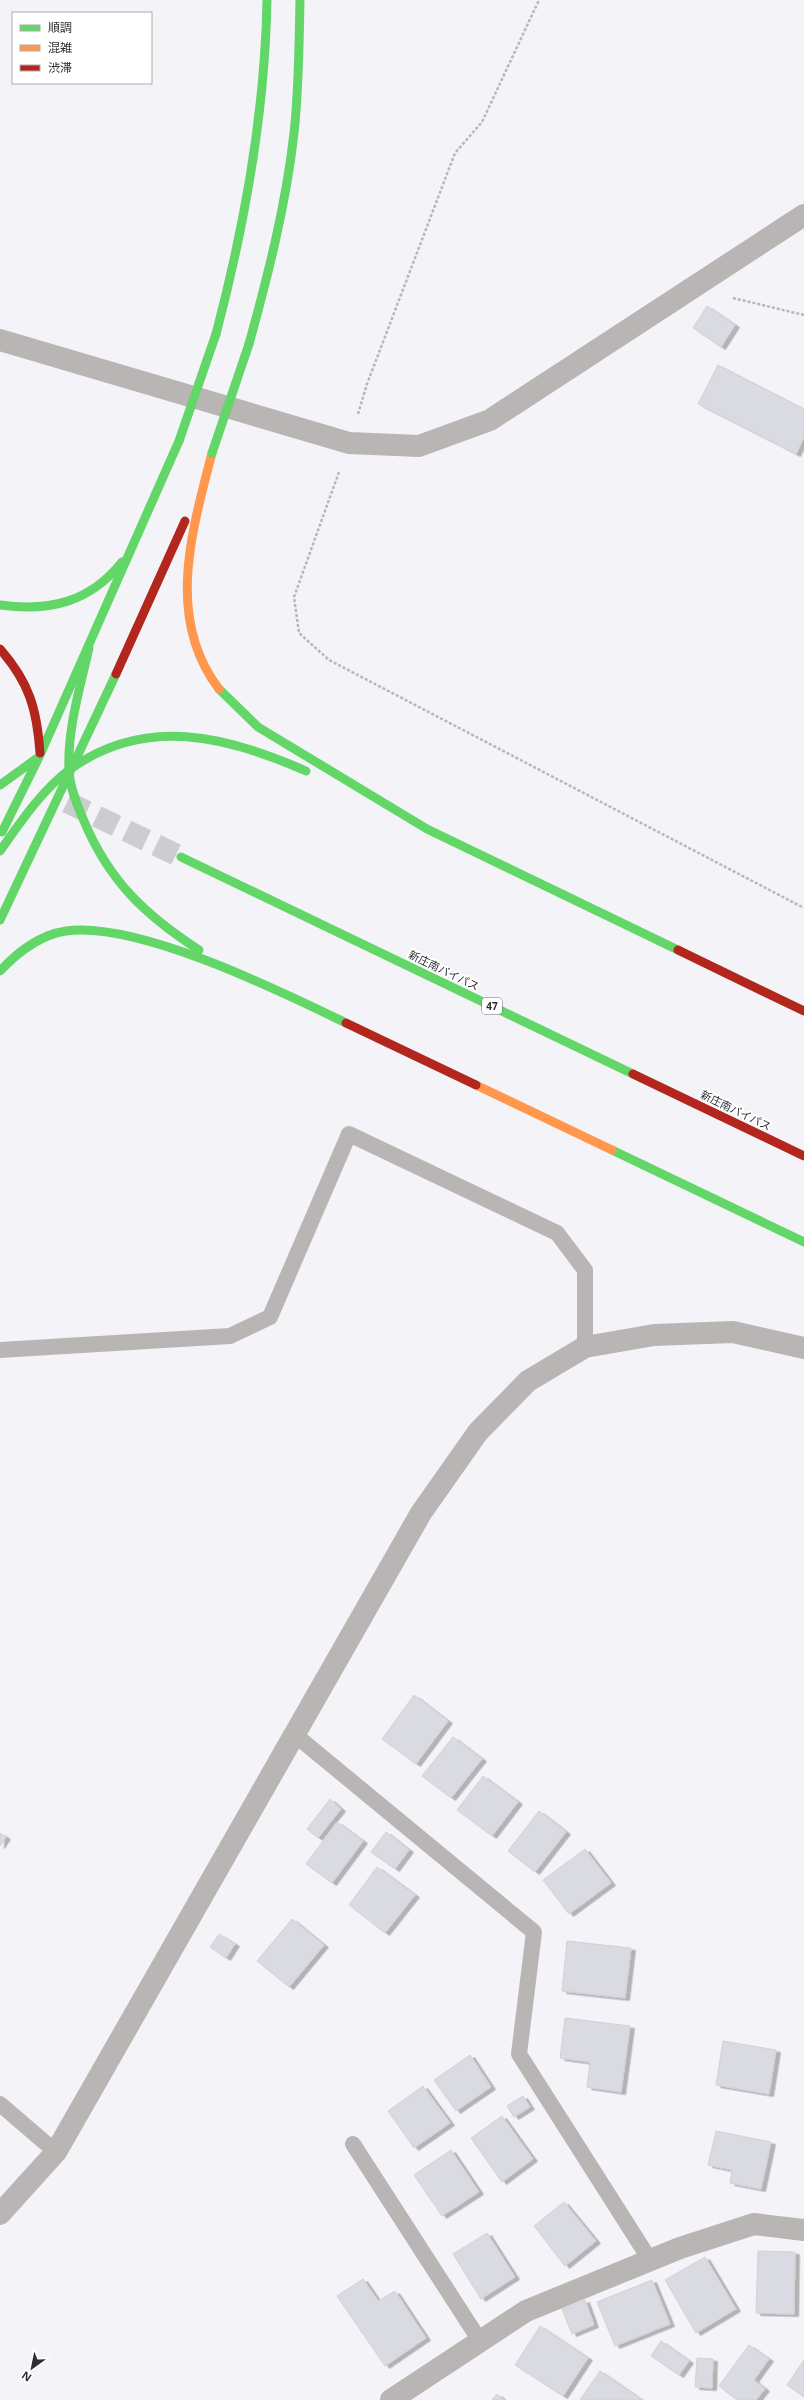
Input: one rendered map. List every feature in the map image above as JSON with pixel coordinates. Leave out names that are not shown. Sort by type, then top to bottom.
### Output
[{"type":"highway","points":[[0,837],[40,755],[138,537],[179,441],[216,334],[249,200],[260,134],[267,55],[267,0]]},
{"type":"highway","points":[[0,920],[172,551],[212,453],[249,344],[271,262],[284,202],[292,149],[299,55],[300,0]]},
{"type":"highway","points":[[212,453],[190,544],[186,578],[186,608],[192,638],[216,687],[236,709],[258,727],[427,829]]},
{"type":"highway","points":[[0,605],[30,609],[53,606],[79,598],[98,585],[117,568],[138,537]]},
{"type":"highway","points":[[89,648],[74,724],[69,770],[74,797],[101,860],[120,887],[136,903],[175,936],[289,995],[804,1242]]},
{"type":"highway","points":[[0,649],[13,663],[29,690],[35,705],[40,755],[37,784],[28,828]]},
{"type":"highway","points":[[94,700],[122,661]]},
{"type":"highway","points":[[0,785],[20,772],[40,755],[74,724],[84,712]]},
{"type":"highway","points":[[0,851],[33,808],[69,770],[99,753],[126,742],[159,735],[190,735],[222,740],[257,750],[314,775]]},
{"type":"highway","points":[[335,785],[804,1011]]},
{"type":"highway","points":[[10,900],[23,849]]},
{"type":"highway","name":"新庄南バイパス","points":[[181,857],[804,1156]]},
{"type":"highway","points":[[0,971],[17,952],[42,937],[66,931],[93,930],[126,936],[174,950],[289,995]]},
{"type":"street","points":[[0,340],[349,443],[419,446],[490,420],[692,287],[804,216]]},
{"type":"street","points":[[0,2214],[56,2152],[421,1513],[478,1432],[528,1381],[586,1347],[654,1334],[733,1332],[804,1348]]},
{"type":"street","points":[[391,2400],[526,2311],[650,2260],[754,2224],[804,2230]]},
{"type":"lane","points":[[0,1350],[230,1336],[270,1318],[349,1134],[557,1233],[585,1270],[586,1347]]},
{"type":"lane","points":[[294,1734],[534,1932],[519,2054],[650,2260]]},
{"type":"lane","points":[[0,2104],[56,2152]]},
{"type":"lane","points":[[353,2144],[480,2341]]},
{"type":"path","points":[[539,0],[482,122],[455,153],[367,384],[349,443],[294,597],[299,633],[329,660],[804,908]]},
{"type":"path","points":[[692,287],[804,315]]},
{"type":"building","points":[[707,306],[735,325],[721,347],[693,328]]},
{"type":"building","points":[[718,365],[804,409],[804,437],[796,454],[698,404]]},
{"type":"building","points":[[414,1695],[448,1721],[416,1764],[382,1739]]},
{"type":"building","points":[[453,1737],[482,1759],[451,1798],[422,1776]]},
{"type":"building","points":[[483,1776],[518,1802],[492,1836],[457,1810]]},
{"type":"building","points":[[330,1799],[341,1809],[318,1838],[307,1829]]},
{"type":"building","points":[[539,1811],[566,1832],[535,1872],[508,1851]]},
{"type":"building","points":[[337,1822],[363,1841],[332,1883],[306,1864]]},
{"type":"building","points":[[386,1832],[409,1850],[395,1869],[371,1852]]},
{"type":"building","points":[[0,1833],[6,1837],[0,1846]]},
{"type":"building","points":[[585,1849],[611,1883],[569,1914],[543,1880]]},
{"type":"building","points":[[377,1867],[415,1895],[385,1933],[349,1905]]},
{"type":"building","points":[[292,1919],[324,1945],[289,1987],[257,1961]]},
{"type":"building","points":[[219,1934],[235,1944],[226,1958],[210,1947]]},
{"type":"building","points":[[567,1941],[631,1948],[625,1998],[562,1991]]},
{"type":"building","points":[[565,2018],[630,2026],[621,2092],[587,2087],[590,2062],[560,2058]]},
{"type":"building","points":[[723,2041],[776,2050],[769,2094],[716,2085]]},
{"type":"building","points":[[470,2055],[491,2087],[456,2111],[434,2080]]},
{"type":"building","points":[[423,2086],[450,2123],[414,2148],[388,2111]]},
{"type":"building","points":[[523,2096],[530,2107],[514,2117],[507,2106]]},
{"type":"building","points":[[502,2116],[533,2159],[502,2182],[471,2138]]},
{"type":"building","points":[[716,2131],[771,2142],[761,2189],[730,2183],[732,2170],[708,2165]]},
{"type":"building","points":[[451,2150],[479,2192],[442,2216],[414,2175]]},
{"type":"building","points":[[564,2202],[596,2241],[565,2266],[534,2226]]},
{"type":"building","points":[[487,2233],[515,2277],[481,2299],[453,2254]]},
{"type":"building","points":[[758,2251],[795,2252],[794,2314],[756,2313]]},
{"type":"building","points":[[705,2257],[736,2309],[696,2333],[665,2280]]},
{"type":"building","points":[[363,2279],[378,2301],[395,2291],[426,2338],[385,2366],[337,2296]]},
{"type":"building","points":[[652,2280],[670,2324],[615,2346],[597,2302]]},
{"type":"building","points":[[585,2300],[594,2325],[572,2334],[562,2309]]},
{"type":"building","points":[[540,2326],[588,2358],[563,2396],[515,2365]]},
{"type":"building","points":[[661,2341],[689,2361],[679,2375],[651,2356]]},
{"type":"building","points":[[749,2345],[769,2359],[754,2380],[765,2389],[756,2400],[737,2400],[719,2386]]},
{"type":"building","points":[[697,2358],[713,2359],[712,2388],[695,2387]]},
{"type":"building","points":[[804,2360],[804,2397],[787,2385]]},
{"type":"building","points":[[600,2371],[642,2400],[580,2400]]},
{"type":"building","points":[[497,2394],[504,2400],[492,2400]]},
{"type":"tunnel","points":[[67,802],[181,857]]},
{"type":"traffic: fast","points":[[216,334],[236,251],[252,168],[262,85],[267,0]]},
{"type":"traffic: fast","points":[[249,344],[276,240],[291,160],[297,100],[300,0]]},
{"type":"traffic: fast","points":[[179,441],[216,334]]},
{"type":"traffic: fast","points":[[212,453],[249,344]]},
{"type":"traffic: fast","points":[[2,832],[40,755],[179,441]]},
{"type":"traffic: fast","points":[[0,605],[36,607],[68,601],[83,595],[96,587],[110,576],[122,562]]},
{"type":"traffic: fast","points":[[89,648],[75,709],[70,740],[69,771],[76,803],[94,842],[105,862],[117,879],[145,910],[199,950]]},
{"type":"traffic: fast","points":[[0,920],[116,674]]},
{"type":"traffic: fast","points":[[219,689],[258,727],[427,829],[678,950]]},
{"type":"traffic: fast","points":[[0,851],[40,797],[59,778],[69,770],[98,753],[127,742],[157,737],[186,737],[216,741],[246,748],[306,771]]},
{"type":"traffic: fast","points":[[0,785],[36,759]]},
{"type":"traffic: fast","points":[[181,857],[633,1074]]},
{"type":"traffic: fast","points":[[0,971],[14,957],[30,945],[47,936],[66,931],[96,931],[131,937],[169,947],[208,961],[285,994],[346,1023]]},
{"type":"traffic: fast","points":[[612,1150],[804,1242]]},
{"type":"traffic: slow","points":[[212,453],[191,543],[188,574],[188,604],[192,633],[202,662],[219,689]]},
{"type":"traffic: slow","points":[[476,1085],[612,1150]]},
{"type":"traffic: jam","points":[[116,674],[185,521]]},
{"type":"traffic: jam","points":[[0,649],[18,673],[30,697],[37,723],[40,753]]},
{"type":"traffic: jam","points":[[678,950],[804,1011]]},
{"type":"traffic: jam","points":[[346,1023],[476,1085]]},
{"type":"traffic: jam","points":[[633,1074],[804,1156]]}]
